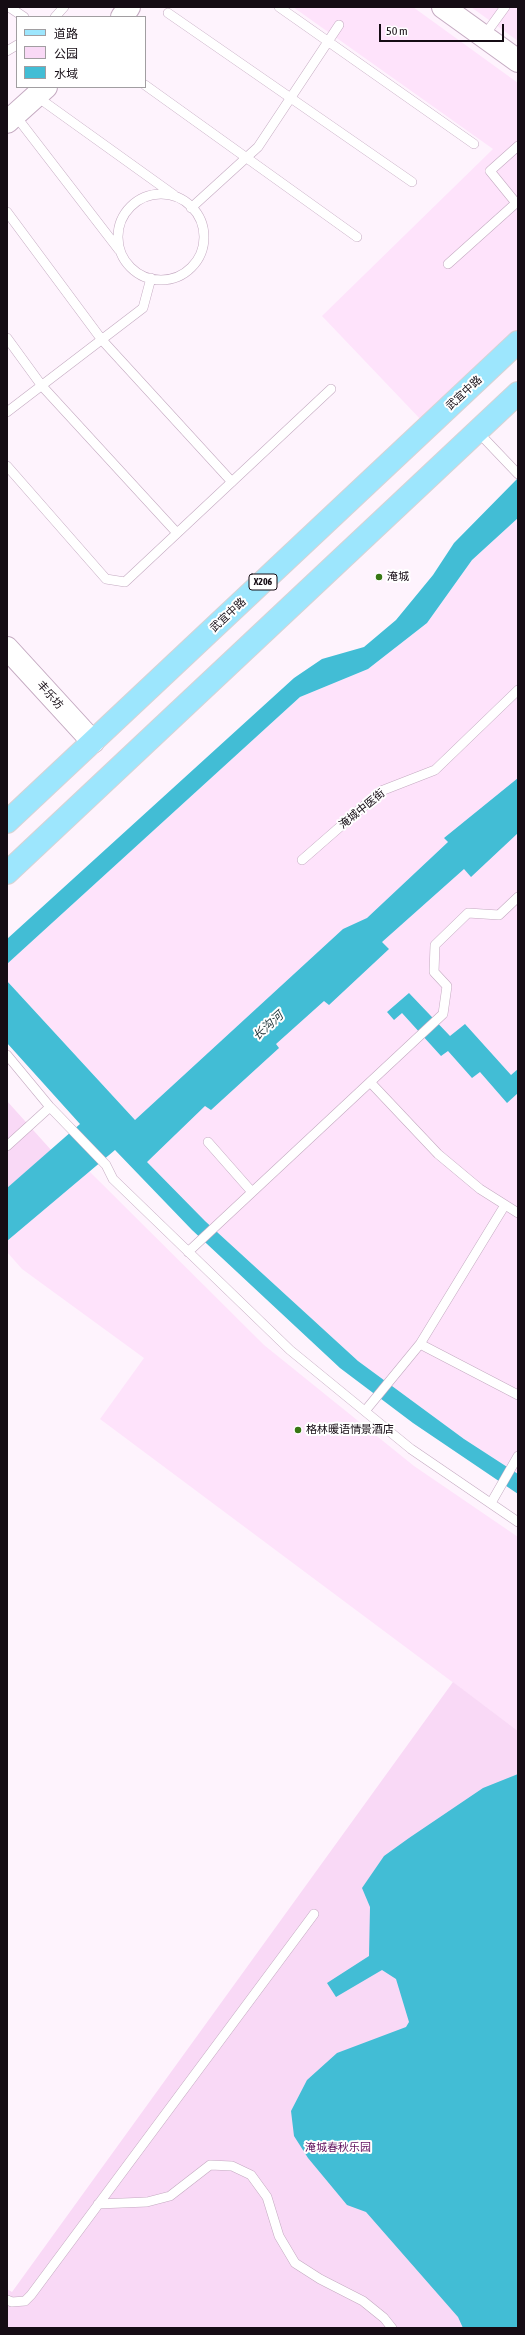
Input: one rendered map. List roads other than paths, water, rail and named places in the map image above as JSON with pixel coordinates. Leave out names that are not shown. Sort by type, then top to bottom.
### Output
[{"type":"main road","name":"武宜中路","points":[[7,822],[518,342]]},
{"type":"main road","points":[[7,873],[518,393]]},
{"type":"street","points":[[123,16],[130,7]]},
{"type":"street","points":[[443,7],[518,61]]},
{"type":"street","points":[[11,119],[41,92]]},
{"type":"street","name":"丰乐坊","points":[[7,648],[93,742]]},
{"type":"lane","points":[[9,7],[22,16]]},
{"type":"lane","points":[[57,16],[64,7]]},
{"type":"lane","points":[[279,7],[474,144]]},
{"type":"lane","points":[[484,36],[505,7]]},
{"type":"lane","points":[[168,13],[412,182]]},
{"type":"lane","points":[[191,208],[258,147],[339,25]]},
{"type":"lane","points":[[7,51],[16,46]]},
{"type":"lane","points":[[146,86],[358,237]]},
{"type":"lane","points":[[11,119],[120,252],[132,269],[144,277],[158,280],[173,278],[186,272],[196,262],[202,248],[203,234],[200,220],[191,208],[41,92]]},
{"type":"lane","points":[[448,264],[516,203],[490,171],[518,146]]},
{"type":"lane","points":[[120,252],[118,232],[122,218],[130,208],[141,199],[154,195],[167,195],[180,199]]},
{"type":"lane","points":[[7,212],[102,340],[232,482]]},
{"type":"lane","points":[[7,412],[143,308],[151,278]]},
{"type":"lane","points":[[7,338],[42,386],[177,533]]},
{"type":"lane","points":[[7,466],[106,579],[125,582],[331,389]]},
{"type":"lane","points":[[478,432],[518,474]]},
{"type":"lane","name":"淹城中医街","points":[[302,860],[381,791],[434,770],[518,690]]},
{"type":"lane","points":[[188,1252],[443,1014],[447,986],[434,972],[435,945],[468,913],[499,915],[518,897]]},
{"type":"lane","points":[[7,1055],[50,1107],[106,1165],[113,1179],[290,1350],[411,1449],[518,1522]]},
{"type":"lane","points":[[370,1082],[438,1154],[480,1188],[518,1213]]},
{"type":"lane","points":[[7,1146],[50,1107]]},
{"type":"lane","points":[[208,1142],[252,1192]]},
{"type":"lane","points":[[365,1411],[420,1344],[505,1205]]},
{"type":"lane","points":[[420,1344],[518,1395]]},
{"type":"lane","points":[[491,1504],[518,1456]]},
{"type":"lane","points":[[7,2300],[12,2302],[25,2301],[28,2298],[314,1914]]},
{"type":"lane","points":[[98,2204],[147,2202],[170,2196],[210,2165],[232,2166],[251,2175],[267,2197],[279,2236],[295,2263],[320,2279],[363,2301],[384,2318],[392,2328]]},
{"type":"water","points":[[518,478],[518,518],[472,560],[427,623],[368,669],[300,697],[7,964],[7,939],[294,678],[322,659],[364,647],[396,620],[433,575],[454,543]]},
{"type":"water","name":"长沟河","points":[[518,778],[518,833],[471,877],[464,869],[382,942],[389,949],[329,1005],[324,1001],[276,1044],[279,1048],[211,1110],[205,1106],[147,1162],[205,1221],[358,1361],[464,1439],[518,1474],[518,1494],[413,1423],[340,1368],[192,1230],[115,1150],[7,1241],[7,1188],[80,1124],[7,1043],[7,981],[135,1120],[343,929],[367,918],[448,842],[444,838]]},
{"type":"water","points":[[409,993],[450,1036],[465,1024],[511,1075],[518,1069],[518,1093],[507,1103],[480,1072],[472,1078],[448,1051],[441,1056],[402,1013],[394,1020],[387,1012]]},
{"type":"water","points":[[518,1774],[518,2328],[463,2328],[458,2317],[366,2212],[347,2205],[308,2158],[294,2136],[291,2111],[307,2080],[337,2053],[406,2027],[409,2022],[396,1979],[382,1970],[336,1997],[327,1983],[369,1956],[370,1907],[362,1888],[384,1856],[483,1788]]},
{"type":"place","name":"淹城","points":[[379,577]]},
{"type":"place","name":"格林暖语情景酒店","points":[[298,1430]]},
{"type":"park label","name":"淹城春秋乐园","points":[[338,2148]]}]
